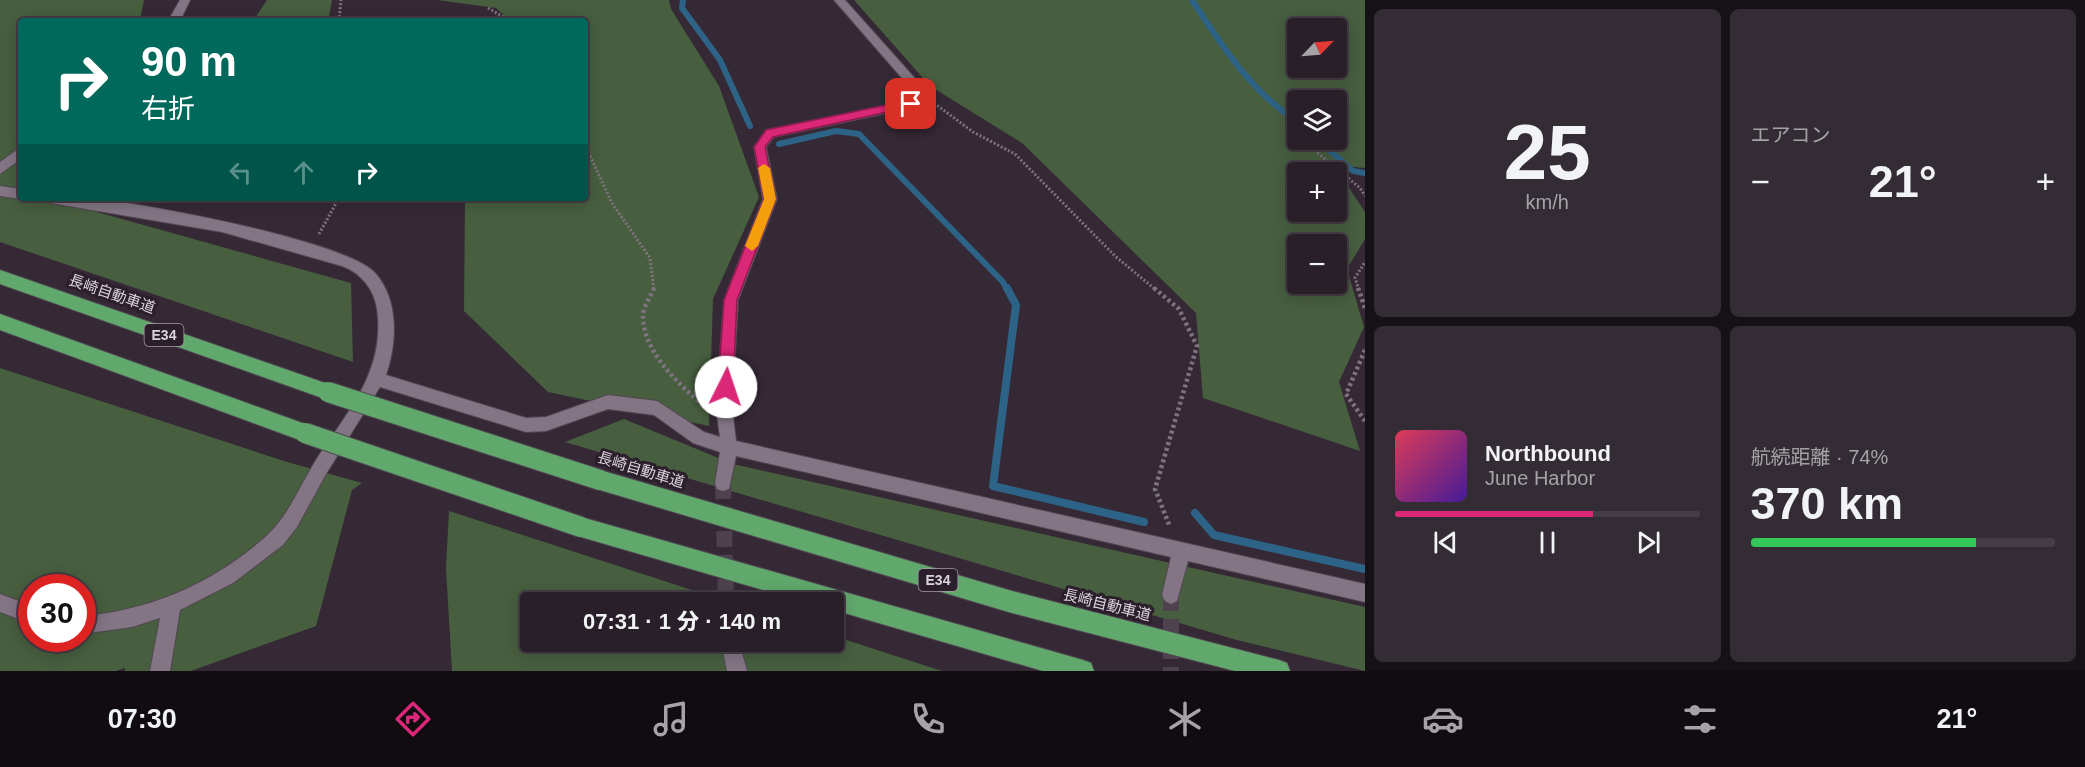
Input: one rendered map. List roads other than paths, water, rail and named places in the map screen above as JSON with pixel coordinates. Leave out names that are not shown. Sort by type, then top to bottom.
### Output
[{"type":"highway","name":"長崎自動車道","points":[[0,277],[328,392],[600,480],[1012,602],[1279,671]]},
{"type":"highway","points":[[0,322],[305,433],[581,526],[1083,671]]},
{"type":"street","points":[[176,18],[185,0]]},
{"type":"street","points":[[723,483],[729,447],[724,408],[731,300],[770,199],[760,147],[770,133],[911,104],[922,93],[838,0]]},
{"type":"street","points":[[0,168],[18,154]]},
{"type":"street","points":[[0,190],[18,193]]},
{"type":"street","points":[[68,201],[259,235],[360,267],[380,289],[388,328],[377,379],[319,470],[297,510],[270,546],[213,585],[172,605],[106,624],[96,624]]},
{"type":"street","points":[[377,379],[526,425],[546,424],[608,402],[657,408],[699,438],[729,447],[1365,593]]},
{"type":"street","points":[[1171,595],[1180,551]]},
{"type":"street","points":[[0,603],[18,610]]},
{"type":"street","points":[[160,671],[172,605]]},
{"type":"street","points":[[732,652],[737,671]]},
{"type":"waterway","points":[[683,0],[682,8],[720,60],[750,126]]},
{"type":"waterway","points":[[1192,0],[1239,67],[1266,97],[1287,114]]},
{"type":"waterway","points":[[779,144],[836,131],[859,134],[1003,282],[1007,290]]},
{"type":"waterway","points":[[1329,150],[1353,171],[1365,173]]},
{"type":"waterway","points":[[1007,288],[1016,305],[993,486],[1144,522]]},
{"type":"waterway","points":[[1195,513],[1214,535],[1365,569]]},
{"type":"tunnel","points":[[723,483],[726,592]]},
{"type":"tunnel","points":[[1171,595],[1171,671]]}]
